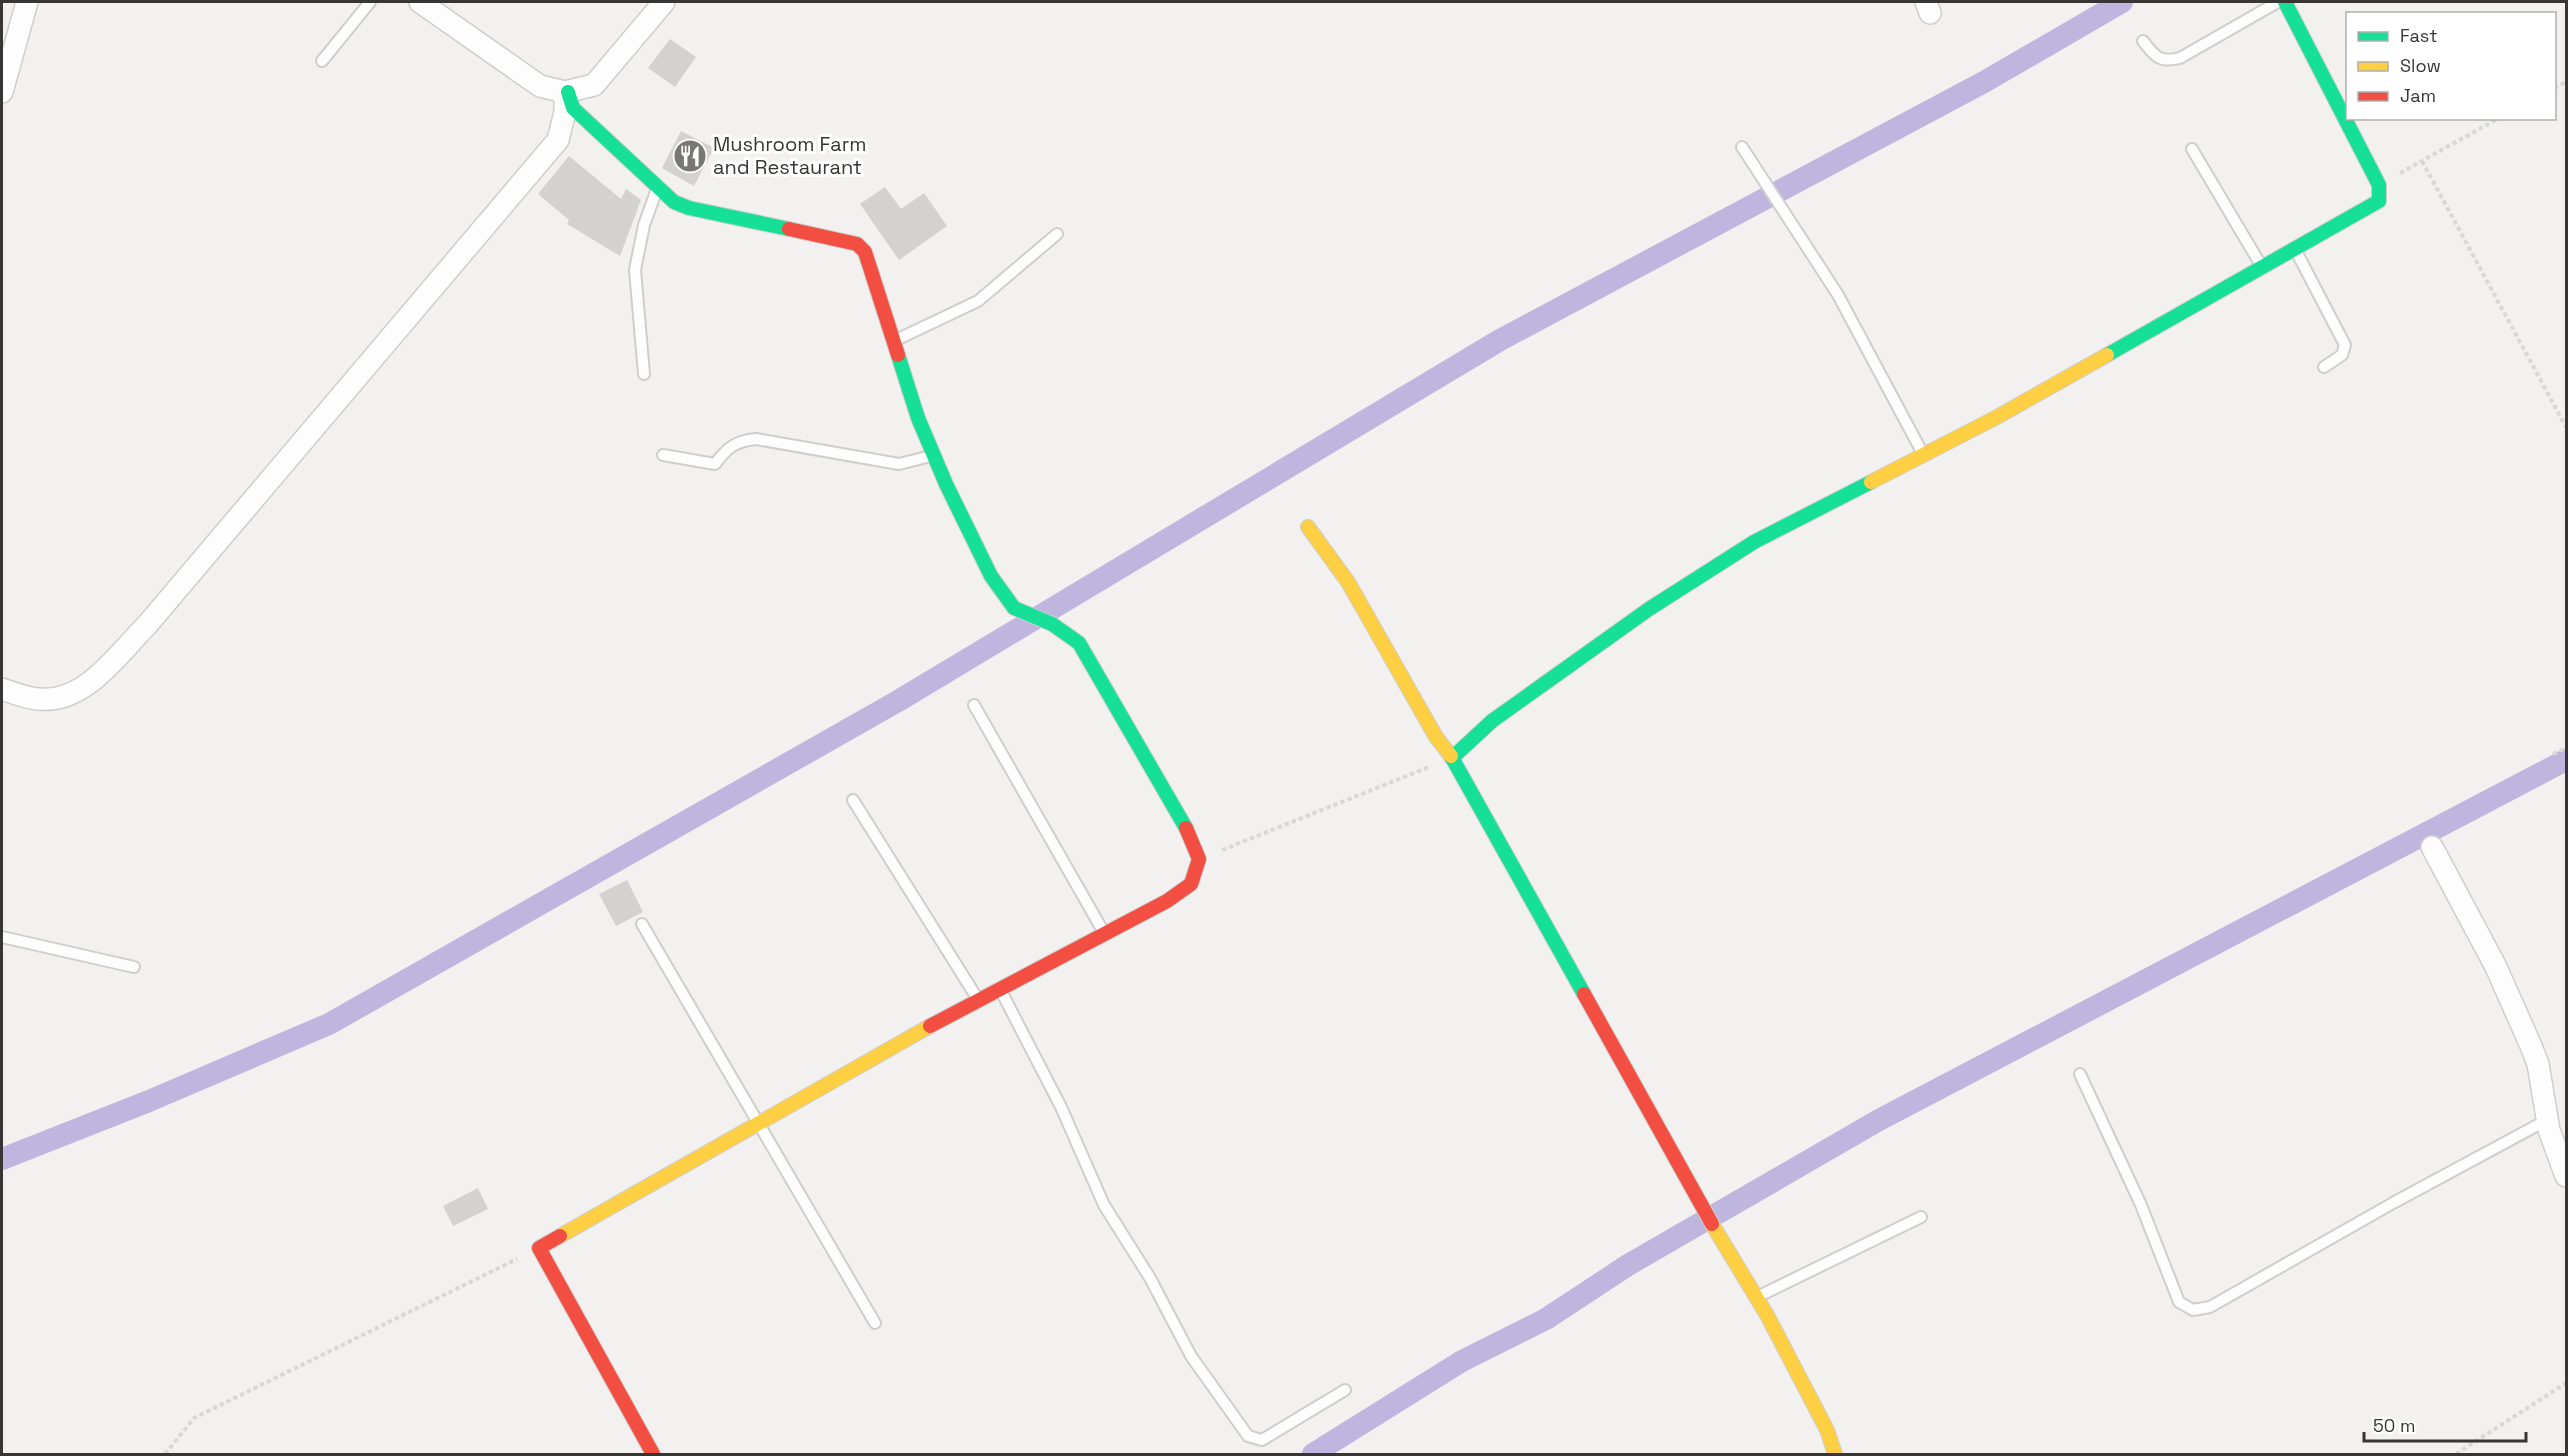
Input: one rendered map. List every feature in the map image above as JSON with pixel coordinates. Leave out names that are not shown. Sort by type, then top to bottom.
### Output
[{"type":"street","points":[[3,82],[27,2]]},
{"type":"street","points":[[420,2],[540,86],[567,92],[594,85],[664,2]]},
{"type":"street","points":[[1452,758],[1492,721],[1649,609],[1754,542],[1997,417],[2379,201],[2381,194],[2379,185],[2285,2]]},
{"type":"street","points":[[567,92],[573,108],[674,202],[689,208],[857,244],[865,252],[874,273],[918,418],[991,576],[1014,608],[1052,624],[1079,643],[1188,832],[1199,859],[1191,884],[1167,901],[978,999],[539,1248],[653,1455]]},
{"type":"street","points":[[2,689],[38,699],[65,698],[87,686],[147,625],[558,141],[567,92]]},
{"type":"street","points":[[1308,527],[1348,582],[1436,737],[1452,758],[1708,1217],[1757,1297],[1827,1430],[1835,1455]]},
{"type":"street","points":[[2432,847],[2496,967],[2538,1064],[2547,1120],[2566,1176]]},
{"type":"lane","points":[[322,61],[370,2]]},
{"type":"lane","points":[[2143,41],[2157,59],[2166,62],[2180,58],[2278,2]]},
{"type":"lane","points":[[1742,147],[1838,295],[1923,455]]},
{"type":"lane","points":[[2192,149],[2262,267]]},
{"type":"lane","points":[[644,374],[635,270],[644,225],[658,186]]},
{"type":"lane","points":[[894,342],[978,301],[1057,234]]},
{"type":"lane","points":[[2295,248],[2345,345],[2342,355],[2324,368]]},
{"type":"lane","points":[[663,455],[714,464],[728,447],[739,440],[756,439],[898,464],[934,455]]},
{"type":"lane","points":[[974,705],[1105,933]]},
{"type":"lane","points":[[853,800],[978,999]]},
{"type":"lane","points":[[642,924],[756,1123],[875,1323]]},
{"type":"lane","points":[[2,937],[134,967]]},
{"type":"lane","points":[[999,988],[1061,1107],[1104,1205],[1150,1278],[1191,1356],[1248,1436],[1262,1440],[1344,1390]]},
{"type":"lane","points":[[2080,1074],[2141,1205],[2179,1302],[2193,1310],[2210,1306],[2547,1120]]},
{"type":"lane","points":[[1757,1297],[1921,1217]]},
{"type":"path","points":[[2379,185],[2495,120]]},
{"type":"path","points":[[2422,161],[2566,427]]},
{"type":"path","points":[[2553,754],[2566,748]]},
{"type":"path","points":[[1199,859],[1452,758]]},
{"type":"path","points":[[165,1455],[194,1418],[539,1248]]},
{"type":"path","points":[[2456,1455],[2566,1383]]},
{"type":"building","points":[[670,39],[696,57],[675,87],[648,68]]},
{"type":"building","points":[[681,131],[714,148],[694,186],[662,168]]},
{"type":"building","points":[[569,156],[621,199],[626,189],[641,200],[620,256],[567,224],[569,220],[538,194]]},
{"type":"building","points":[[885,187],[901,209],[924,193],[947,226],[899,260],[860,204]]},
{"type":"building","points":[[627,880],[643,912],[616,926],[599,894]]},
{"type":"building","points":[[478,1188],[488,1209],[453,1226],[443,1206]]},
{"type":"waterway","points":[[2,1159],[149,1101],[329,1024],[898,701],[1500,340],[1984,82],[2122,2]]},
{"type":"waterway","points":[[1313,1454],[1462,1361],[1546,1319],[1628,1265],[1879,1120],[2566,760]]},
{"type":"traffic: fast","points":[[2107,355],[2379,201],[2379,185],[2285,2]]},
{"type":"traffic: fast","points":[[568,92],[573,108],[674,202],[689,208],[789,229]]},
{"type":"traffic: fast","points":[[898,355],[918,418],[946,484],[991,576],[1014,608],[1052,624],[1079,643],[1186,828]]},
{"type":"traffic: fast","points":[[1452,758],[1492,721],[1649,609],[1754,542],[1871,482]]},
{"type":"traffic: fast","points":[[1451,756],[1584,994]]},
{"type":"traffic: slow","points":[[1871,482],[1997,417],[2107,355]]},
{"type":"traffic: slow","points":[[1308,527],[1348,582],[1436,737],[1451,756]]},
{"type":"traffic: slow","points":[[560,1236],[930,1026]]},
{"type":"traffic: slow","points":[[1712,1224],[1767,1315],[1827,1430],[1835,1454]]},
{"type":"traffic: jam","points":[[789,229],[857,244],[865,252],[898,355]]},
{"type":"traffic: jam","points":[[930,1026],[1167,901],[1191,884],[1199,859],[1186,828]]},
{"type":"traffic: jam","points":[[1584,994],[1712,1224]]},
{"type":"traffic: jam","points":[[560,1236],[539,1248],[653,1454]]},
{"type":"place","name":"Mushroom Farm and Restaurant","points":[[690,156]]}]
